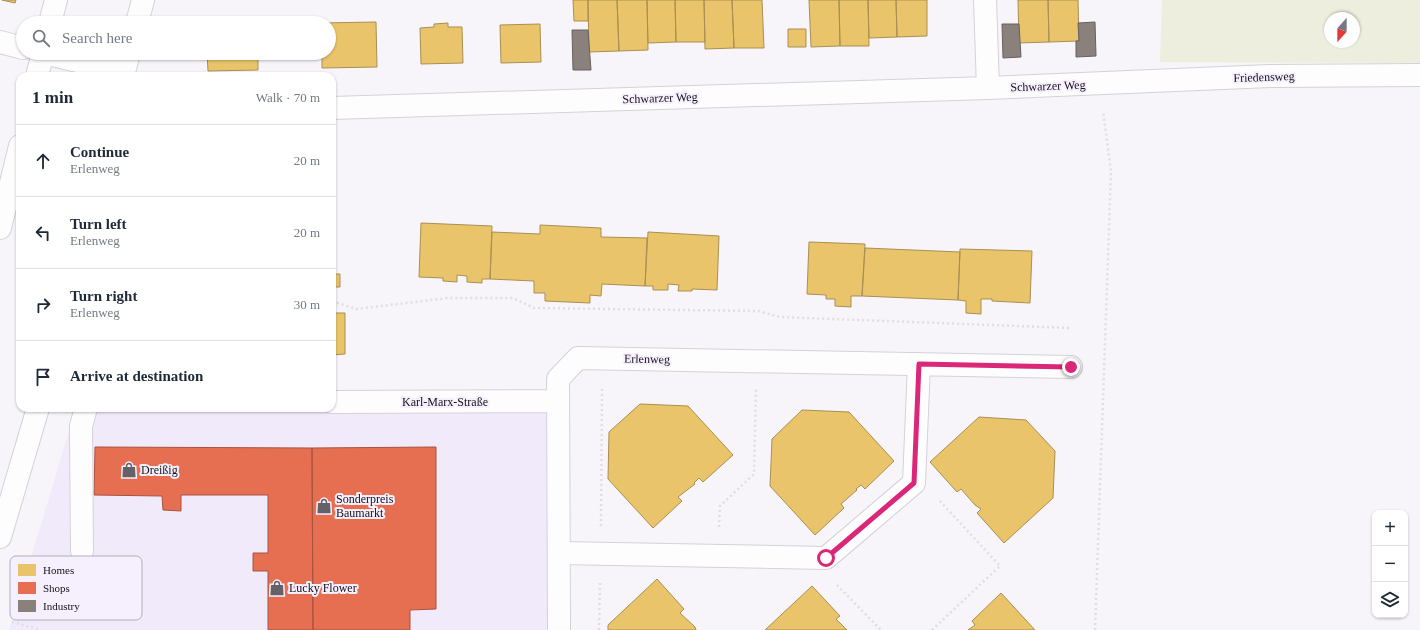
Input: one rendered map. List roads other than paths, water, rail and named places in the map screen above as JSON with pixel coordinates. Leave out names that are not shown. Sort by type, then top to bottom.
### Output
[{"type":"street","points":[[52,16],[56,0]]},
{"type":"street","points":[[139,16],[143,0]]},
{"type":"street","points":[[985,0],[988,88]]},
{"type":"street","points":[[0,42],[16,46]]},
{"type":"street","points":[[38,72],[41,60]]},
{"type":"street","points":[[84,60],[125,67]]},
{"type":"street","name":"Friedensweg","points":[[1105,84],[1270,76],[1420,75]]},
{"type":"street","name":"Schwarzer Weg","points":[[336,108],[1105,84]]},
{"type":"street","points":[[0,228],[16,162]]},
{"type":"street","name":"Erlenweg","points":[[558,630],[558,379],[578,358],[1071,367]]},
{"type":"street","points":[[559,554],[826,558],[914,483],[919,364]]},
{"type":"street","name":"Karl-Marx-Straße","points":[[336,402],[558,401]]},
{"type":"street","points":[[0,537],[37,412]]},
{"type":"street","points":[[82,551],[81,426],[85,412]]},
{"type":"place","name":"Dreißig","points":[[129,470]]},
{"type":"place","name":"Sonderpreis Baumarkt","points":[[324,506]]},
{"type":"place","name":"Lucky Flower","points":[[277,588]]}]
